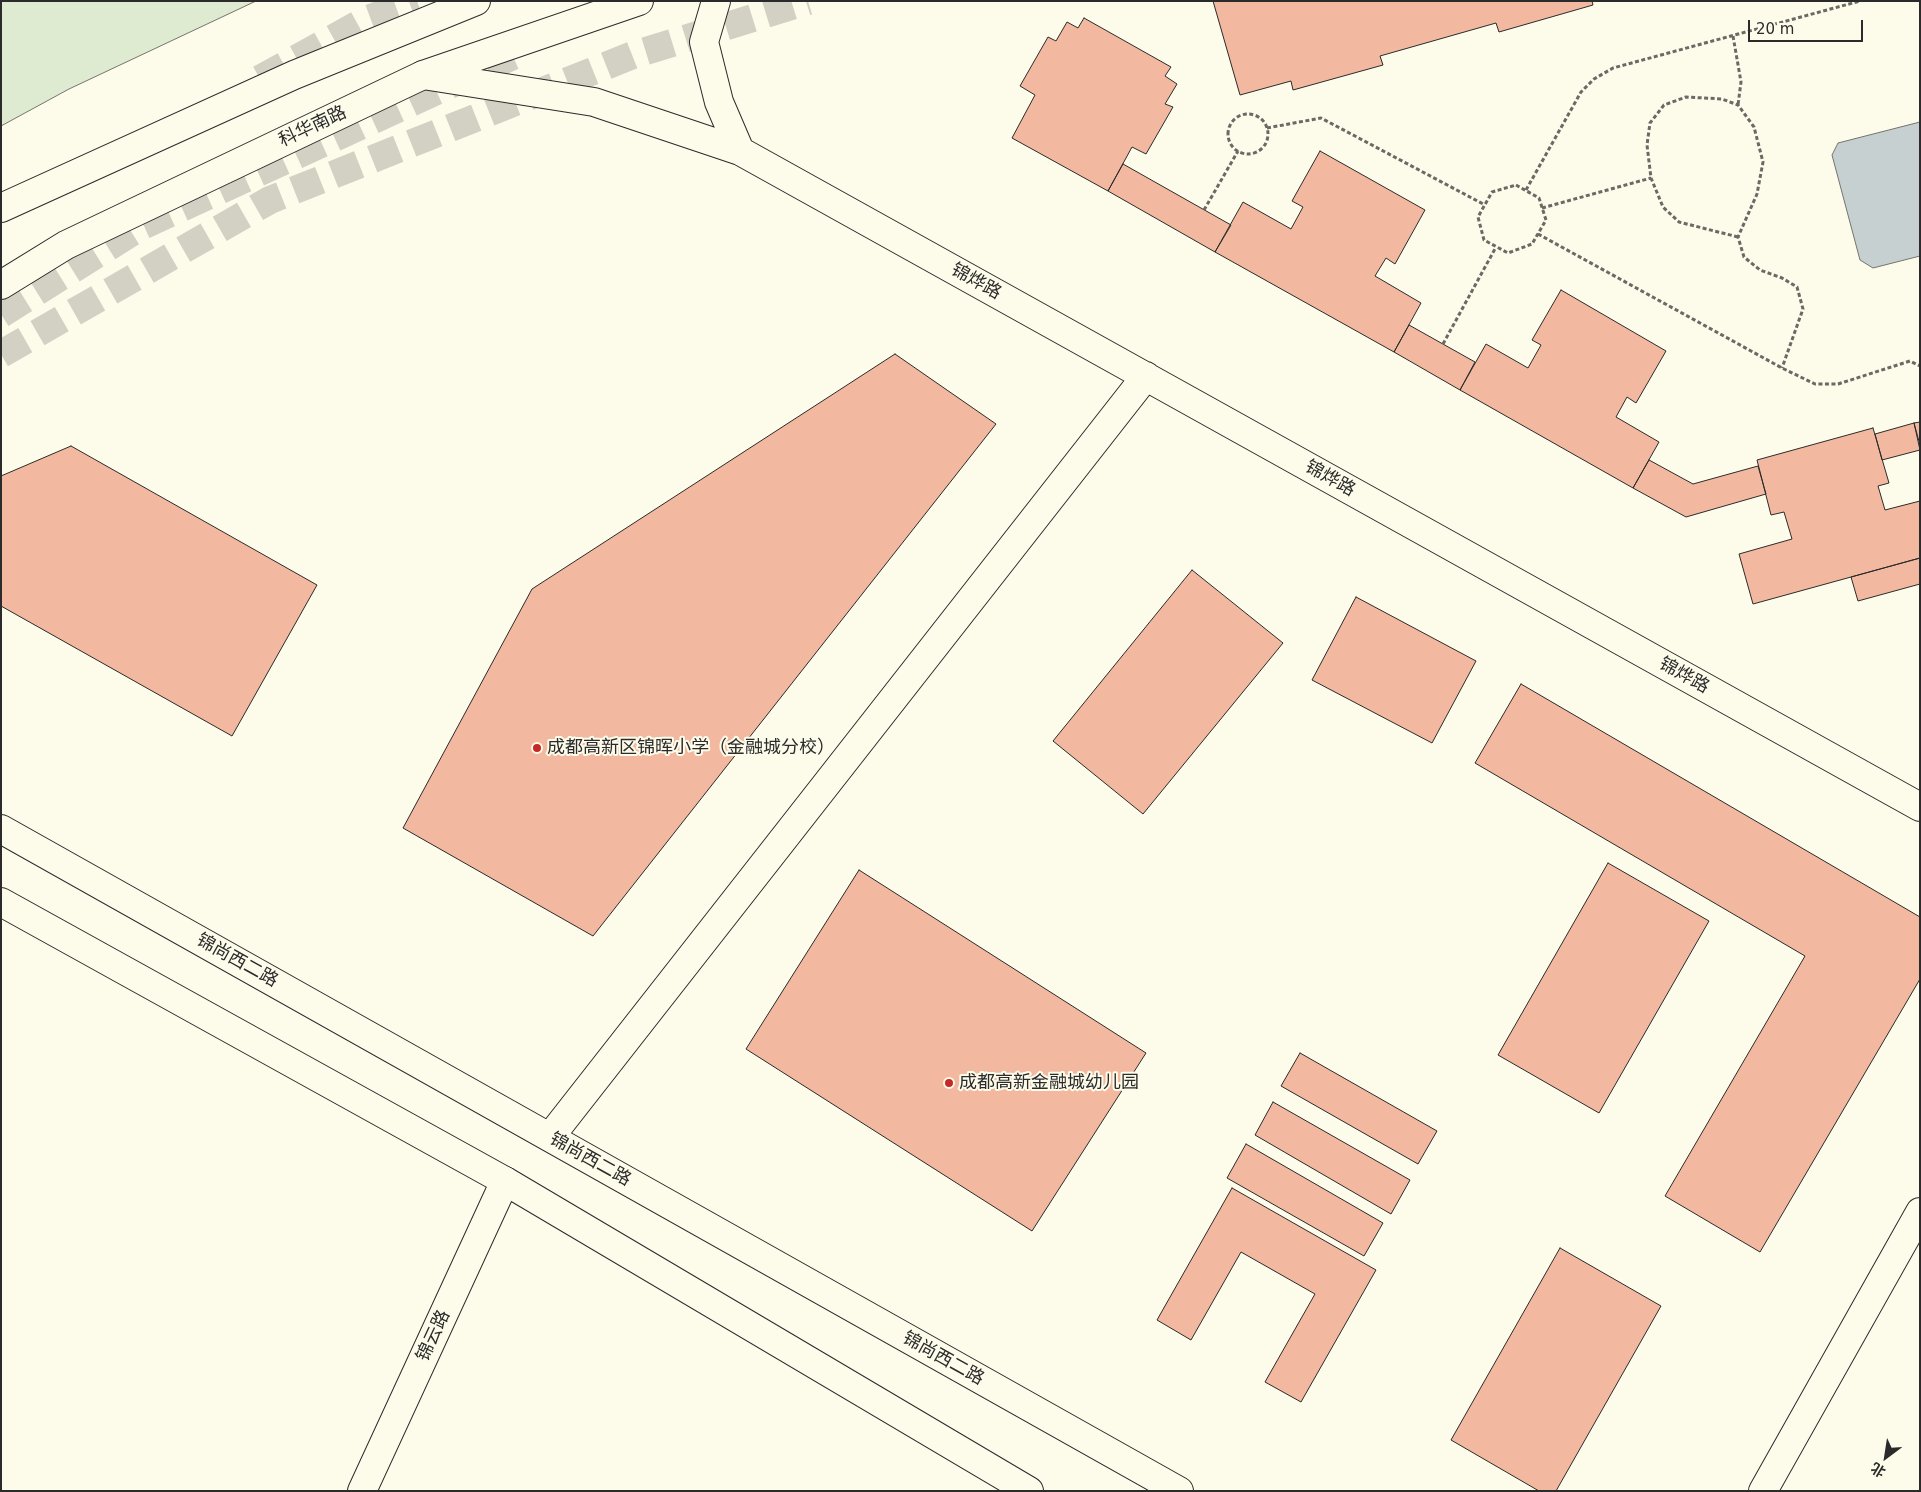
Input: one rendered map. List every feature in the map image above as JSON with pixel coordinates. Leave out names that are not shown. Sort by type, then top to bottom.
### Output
[{"type":"street","points":[[1,208],[294,76],[476,1]]},
{"type":"street","name":"科华南路","points":[[1,284],[66,245],[423,75],[639,1]]},
{"type":"street","points":[[716,1],[704,42],[719,102],[740,150]]},
{"type":"street","name":"锦烨路","points":[[423,75],[594,102],[740,150],[1920,807]]},
{"type":"street","points":[[550,1137],[1146,376]]},
{"type":"street","name":"锦尚西二路","points":[[1,829],[1179,1491]]},
{"type":"street","points":[[1,902],[505,1181],[1028,1491]]},
{"type":"street","name":"锦云路","points":[[362,1491],[505,1181]]},
{"type":"street","points":[[1763,1491],[1920,1212]]},
{"type":"path","points":[[1526,190],[1581,92],[1594,79],[1613,68],[1860,1]]},
{"type":"path","points":[[1733,36],[1742,82],[1738,105]]},
{"type":"path","points":[[1738,238],[1679,222],[1664,207],[1651,178],[1647,146],[1650,123],[1664,105],[1686,97],[1722,99],[1738,105],[1754,127],[1763,162],[1756,194],[1738,238],[1744,257],[1760,270],[1782,278],[1798,287],[1803,308],[1782,368]]},
{"type":"path","points":[[1240,115],[1259,117],[1267,128],[1266,142],[1257,151],[1251,153],[1238,151],[1229,142],[1228,129],[1240,115]]},
{"type":"path","points":[[1267,128],[1321,118],[1485,205]]},
{"type":"path","points":[[1204,210],[1238,151]]},
{"type":"path","points":[[1542,208],[1651,178]]},
{"type":"path","points":[[1516,185],[1526,190],[1539,198],[1546,220],[1532,244],[1508,254],[1484,240],[1478,217],[1492,192],[1516,185]]},
{"type":"path","points":[[1538,234],[1782,368],[1815,384],[1838,384],[1910,362],[1920,366]]},
{"type":"path","points":[[1443,344],[1496,247]]},
{"type":"green space","points":[[1,1],[256,1],[69,89],[1,126]]},
{"type":"shaded area","points":[[1920,122],[1920,256],[1873,268],[1860,260],[1832,155],[1838,143]]},
{"type":"building","points":[[1213,1],[1592,1],[1593,5],[1499,32],[1496,23],[1380,56],[1383,65],[1293,90],[1291,81],[1240,95]]},
{"type":"building","points":[[1084,18],[1171,67],[1165,76],[1177,84],[1165,104],[1173,107],[1146,154],[1132,147],[1108,191],[1012,138],[1035,95],[1020,86],[1048,37],[1056,41],[1067,22],[1078,28]]},
{"type":"building","points":[[1320,151],[1425,210],[1395,264],[1386,258],[1375,276],[1421,303],[1394,352],[1215,252],[1243,202],[1291,229],[1303,207],[1292,201]]},
{"type":"building","points":[[1123,164],[1231,225],[1215,252],[1108,191]]},
{"type":"building","points":[[1561,290],[1666,351],[1636,403],[1627,397],[1616,417],[1659,442],[1633,488],[1460,390],[1486,344],[1528,368],[1541,345],[1532,340]]},
{"type":"building","points":[[1409,325],[1475,362],[1460,390],[1394,352]]},
{"type":"building","points":[[895,354],[996,424],[593,936],[403,828],[532,589]]},
{"type":"building","points":[[1920,422],[1920,445],[1914,423]]},
{"type":"building","points":[[1914,423],[1920,450],[1882,460],[1875,434]]},
{"type":"building","points":[[1873,428],[1889,483],[1878,486],[1885,510],[1920,501],[1920,558],[1753,604],[1739,554],[1792,539],[1784,512],[1771,515],[1757,460]]},
{"type":"building","points":[[71,446],[317,585],[232,736],[1,606],[1,476]]},
{"type":"building","points":[[1649,460],[1693,484],[1758,466],[1766,494],[1686,517],[1633,488]]},
{"type":"building","points":[[1920,558],[1920,584],[1858,601],[1851,577]]},
{"type":"building","points":[[1192,570],[1283,643],[1143,814],[1053,741]]},
{"type":"building","points":[[1356,597],[1476,661],[1432,743],[1312,680]]},
{"type":"building","points":[[1521,684],[1920,917],[1920,979],[1760,1252],[1665,1196],[1805,956],[1475,763]]},
{"type":"building","points":[[1608,863],[1709,921],[1599,1113],[1498,1055]]},
{"type":"building","points":[[859,870],[1146,1053],[1032,1231],[746,1049]]},
{"type":"building","points":[[1300,1053],[1437,1131],[1418,1164],[1281,1086]]},
{"type":"building","points":[[1273,1102],[1410,1180],[1391,1214],[1255,1135]]},
{"type":"building","points":[[1246,1144],[1383,1223],[1364,1256],[1227,1178]]},
{"type":"building","points":[[1232,1188],[1376,1270],[1301,1402],[1265,1382],[1315,1294],[1241,1252],[1191,1340],[1157,1320]]},
{"type":"building","points":[[1560,1248],[1661,1306],[1556,1491],[1539,1491],[1451,1440]]},
{"type":"tunnel","points":[[260,79],[368,19],[417,1]]},
{"type":"tunnel","points":[[1,354],[270,200],[633,55],[808,1]]},
{"type":"tunnel","points":[[1,314],[142,226],[517,54]]},
{"type":"place","name":"成都高新区锦晖小学（金融城分校）","points":[[537,748]]},
{"type":"place","name":"成都高新金融城幼儿园","points":[[949,1083]]}]
